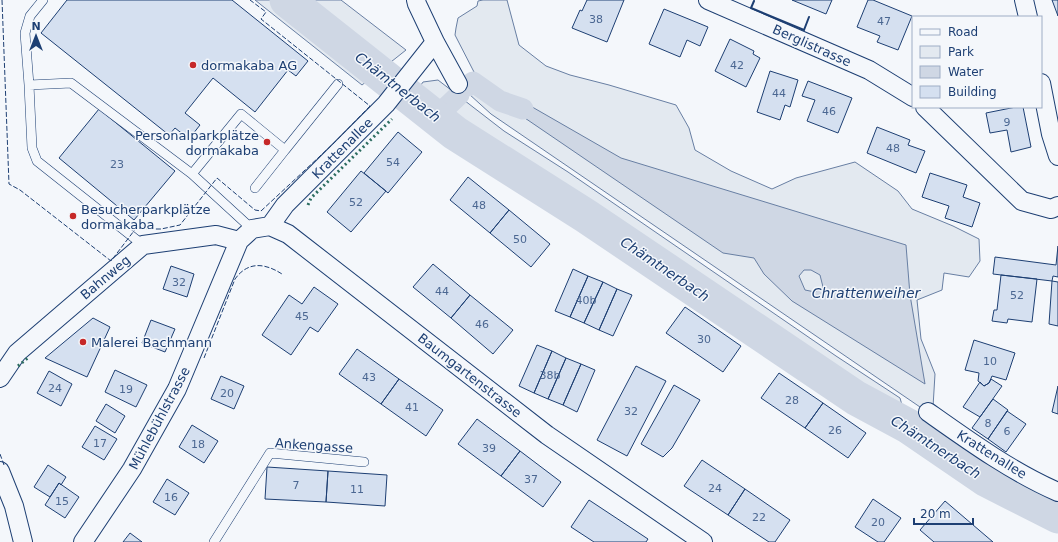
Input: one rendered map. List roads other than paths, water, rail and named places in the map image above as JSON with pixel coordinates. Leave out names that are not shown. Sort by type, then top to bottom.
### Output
[{"type":"street","points":[[416,0],[435,42],[458,84]]},
{"type":"street","name":"Berglistrasse","points":[[708,0],[868,70],[912,97]]},
{"type":"street","points":[[1024,0],[1028,16]]},
{"type":"street","name":"Krattenallee","points":[[261,227],[285,205],[386,103],[435,42]]},
{"type":"street","points":[[1042,88],[1051,134],[1058,156]]},
{"type":"street","points":[[925,108],[1022,201],[1051,209],[1058,206]]},
{"type":"street","points":[[143,245],[216,236],[239,241],[261,227]]},
{"type":"street","name":"Baumgartenstrasse","points":[[261,227],[288,234],[547,435],[693,539]]},
{"type":"street","name":"Mühlebühlstrasse","points":[[83,542],[132,469],[177,389],[239,241]]},
{"type":"street","name":"Bahnweg","points":[[0,378],[17,353],[143,245]]},
{"type":"street","name":"Krattenallee","points":[[928,412],[972,443],[1040,484],[1058,492]]},
{"type":"street","points":[[0,471],[14,506],[23,542]]},
{"type":"lane","points":[[43,0],[30,16],[25,33],[32,148],[37,161],[143,245]]},
{"type":"lane","points":[[29,85],[71,83],[261,227]]},
{"type":"lane","points":[[255,188],[338,84]]},
{"type":"lane","points":[[192,174],[241,114],[285,150]]},
{"type":"lane","name":"Ankengasse","points":[[214,542],[270,453],[364,462]]},
{"type":"water","name":"Chrattenweiher","points":[[527,104],[621,158],[906,245],[910,295],[925,384],[792,301],[764,274],[754,258],[723,253],[519,114]],"holes":[[[804,270],[811,270],[820,275],[823,287],[815,292],[805,290],[799,276]]]},
{"type":"waterway","name":"Chämtnerbach","points":[[287,0],[455,133],[586,216],[856,398],[908,426],[987,480],[1058,516]]},
{"type":"waterway","points":[[468,86],[473,82],[500,101],[523,109]]},
{"type":"waterway","points":[[436,117],[459,95]]},
{"type":"place","name":"dormakaba AG","points":[[193,65]]},
{"type":"place","name":"Personalparkplätze dormakaba","points":[[267,142]]},
{"type":"place","name":"Besucherparkplätze dormakaba","points":[[73,216]]},
{"type":"place","name":"Malerei Bachmann","points":[[83,342]]}]
